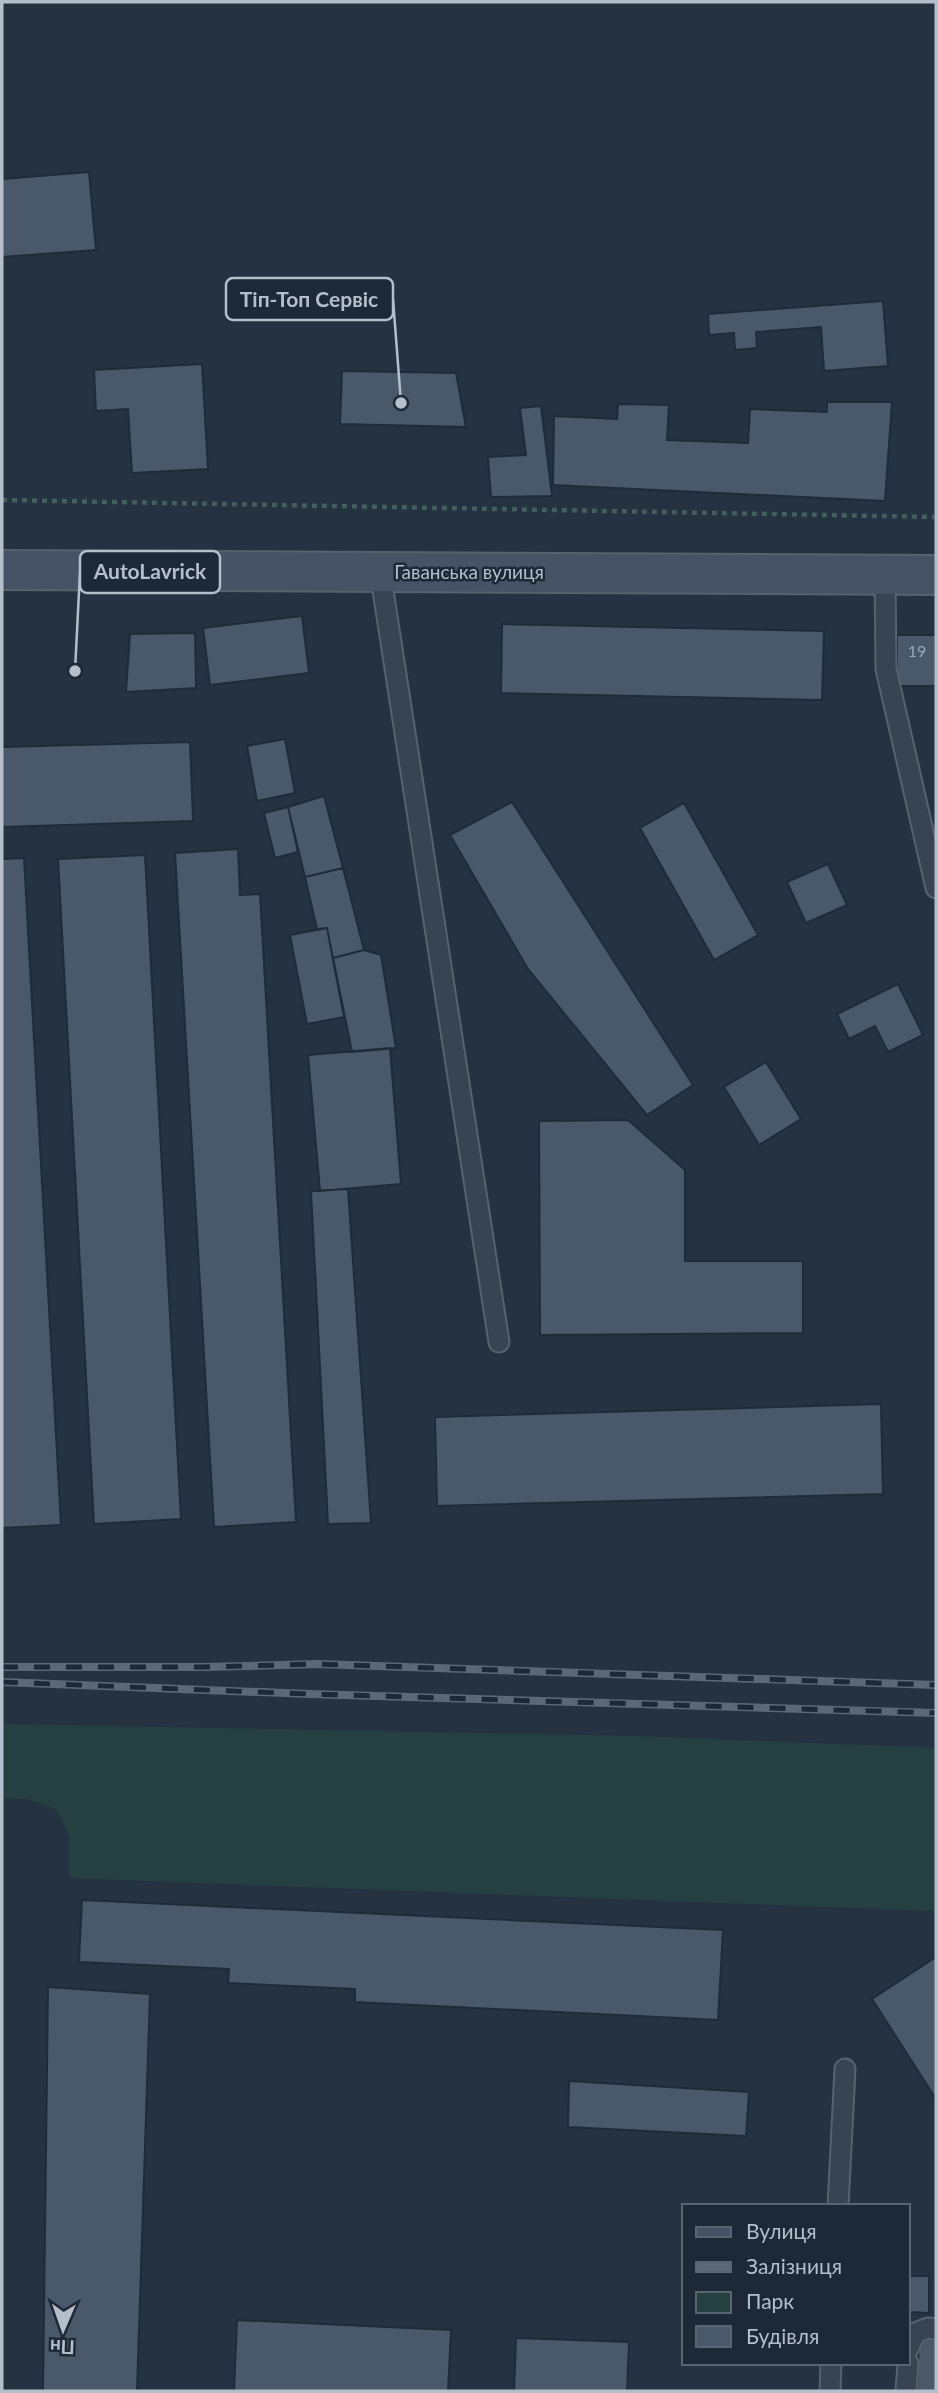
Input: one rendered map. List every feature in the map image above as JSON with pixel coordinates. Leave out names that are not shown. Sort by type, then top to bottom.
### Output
[{"type":"street","name":"Гаванська вулиця","points":[[2,569],[936,575]]},
{"type":"lane","points":[[380,571],[499,1342]]},
{"type":"lane","points":[[885,574],[886,669],[936,888]]},
{"type":"lane","points":[[838,2204],[845,2069]]},
{"type":"lane","points":[[910,2344],[915,2333],[929,2328],[936,2329]]},
{"type":"lane","points":[[830,2391],[831,2365]]},
{"type":"lane","points":[[906,2391],[908,2365]]},
{"type":"path","points":[[2,500],[936,517]]},
{"type":"green space","points":[[2,1724],[635,1736],[936,1748],[936,1911],[69,1878],[69,1836],[57,1810],[28,1799],[2,1798]]},
{"type":"building","points":[[89,172],[96,250],[2,257],[2,179]]},
{"type":"building","points":[[883,301],[888,366],[824,371],[821,327],[756,332],[757,348],[735,350],[734,333],[709,335],[708,314]]},
{"type":"building","points":[[202,364],[208,469],[132,473],[128,409],[96,411],[94,370]]},
{"type":"building","points":[[342,371],[456,373],[466,427],[340,424]]},
{"type":"building","points":[[827,402],[892,402],[885,501],[553,485],[554,416],[617,419],[618,404],[669,405],[667,440],[748,443],[750,409],[827,412]]},
{"type":"building","points":[[541,406],[552,496],[491,497],[488,457],[526,455],[520,408]]},
{"type":"building","points":[[302,616],[309,673],[210,685],[203,628]]},
{"type":"building","points":[[502,624],[824,631],[822,700],[501,693]]},
{"type":"building","points":[[195,633],[196,688],[126,692],[130,634]]},
{"type":"building","points":[[897,635],[936,635],[936,686],[897,686]]},
{"type":"building","points":[[285,739],[295,793],[257,801],[247,746]]},
{"type":"building","points":[[190,742],[193,821],[2,827],[2,747]]},
{"type":"building","points":[[324,796],[343,868],[305,877],[288,807]]},
{"type":"building","points":[[512,802],[693,1085],[647,1115],[528,969],[450,835]]},
{"type":"building","points":[[684,803],[758,935],[714,960],[640,828]]},
{"type":"building","points":[[288,807],[298,852],[275,858],[264,813]]},
{"type":"building","points":[[238,849],[240,895],[260,894],[296,1522],[214,1527],[175,853]]},
{"type":"building","points":[[145,855],[181,1519],[94,1524],[58,859]]},
{"type":"building","points":[[24,858],[61,1525],[2,1528],[2,859]]},
{"type":"building","points":[[828,864],[847,905],[806,923],[787,882]]},
{"type":"building","points":[[343,868],[364,950],[333,958],[327,928],[317,929],[305,877]]},
{"type":"building","points":[[327,928],[344,1017],[307,1024],[290,935]]},
{"type":"building","points":[[364,950],[381,955],[396,1048],[352,1052],[333,958]]},
{"type":"building","points":[[898,984],[923,1035],[888,1052],[875,1026],[849,1039],[837,1014]]},
{"type":"building","points":[[390,1048],[401,1184],[320,1191],[308,1055]]},
{"type":"building","points":[[766,1062],[801,1119],[759,1145],[724,1087]]},
{"type":"building","points":[[628,1120],[685,1170],[685,1261],[803,1261],[803,1333],[540,1335],[539,1121]]},
{"type":"building","points":[[348,1189],[371,1523],[328,1524],[311,1191]]},
{"type":"building","points":[[881,1404],[883,1494],[437,1506],[435,1417]]},
{"type":"building","points":[[82,1900],[723,1930],[718,2020],[355,2002],[355,1989],[228,1983],[229,1969],[79,1962]]},
{"type":"building","points":[[936,1957],[936,2099],[872,1999]]},
{"type":"building","points":[[48,1987],[150,1994],[137,2391],[43,2391]]},
{"type":"building","points":[[569,2081],[749,2092],[746,2136],[568,2127]]},
{"type":"building","points":[[910,2276],[929,2276],[929,2313],[910,2312]]},
{"type":"building","points":[[237,2320],[451,2330],[448,2391],[234,2391]]},
{"type":"building","points":[[516,2338],[629,2342],[627,2391],[514,2391]]},
{"type":"building","points":[[919,2338],[936,2338],[936,2391],[917,2391]]},
{"type":"railway","points":[[2,1667],[318,1664],[936,1685]]},
{"type":"railway","points":[[2,1682],[936,1713]]},
{"type":"place","name":"Тіп-Топ Сервіс","points":[[401,403]]},
{"type":"place","name":"AutoLavrick","points":[[75,671]]}]
